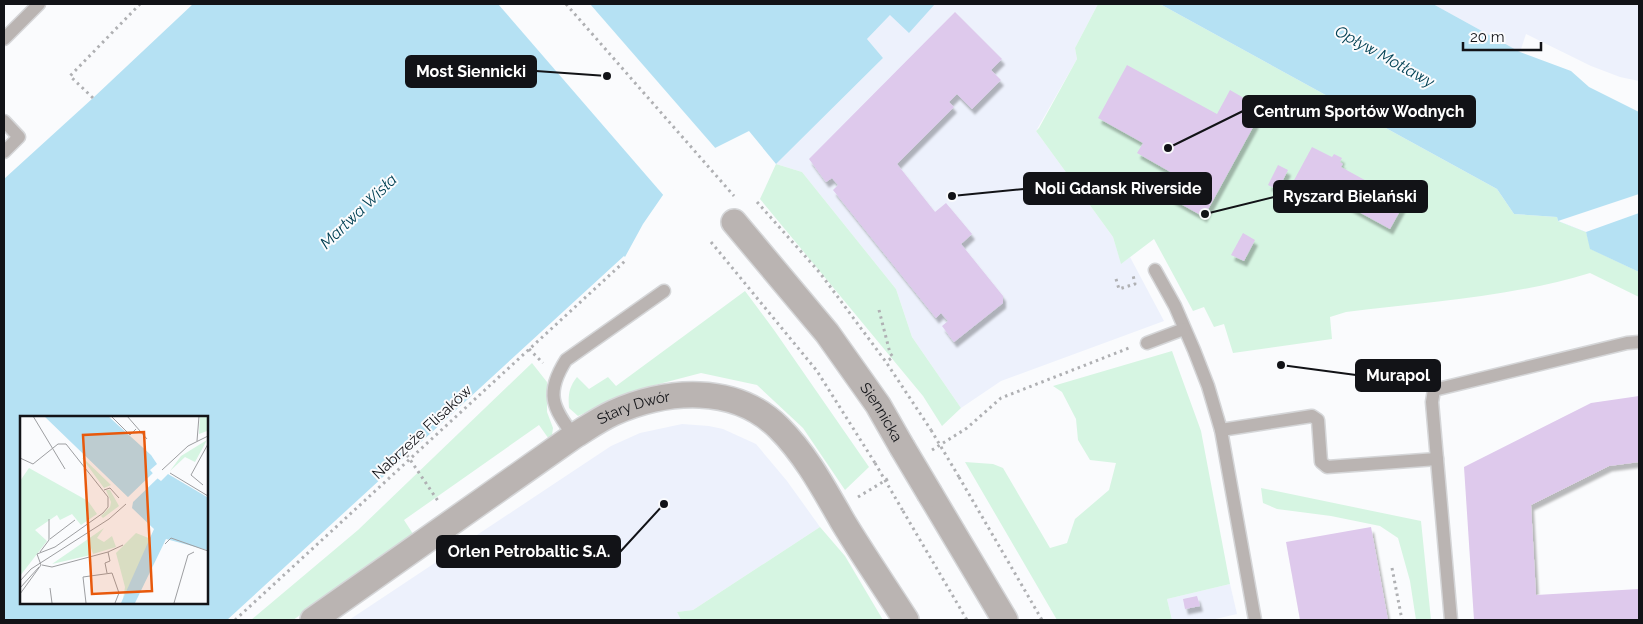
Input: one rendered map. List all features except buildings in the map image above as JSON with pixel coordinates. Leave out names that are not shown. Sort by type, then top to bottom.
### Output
[{"type":"street","name":"Siennicka","points":[[734,222],[827,333],[913,451],[930,494],[1005,620]]},
{"type":"street","name":"Stary Dwór","points":[[313,620],[574,436],[612,413],[652,399],[688,394],[718,396],[749,405],[779,428],[809,464],[906,620]]},
{"type":"lane","points":[[4,40],[39,4]]},
{"type":"lane","points":[[4,122],[19,137],[4,152]]},
{"type":"lane","points":[[1155,270],[1175,306],[1194,350],[1208,386],[1221,430],[1255,620]]},
{"type":"lane","points":[[574,436],[559,416],[554,401],[557,375],[566,360],[664,291]]},
{"type":"lane","points":[[1147,343],[1184,329]]},
{"type":"lane","points":[[1451,620],[1432,402],[1434,390],[1627,343],[1639,342]]},
{"type":"lane","points":[[1221,430],[1312,416],[1318,420],[1321,462],[1327,467],[1437,459]]},
{"type":"path","points":[[93,98],[70,76],[140,4]]},
{"type":"path","points":[[566,4],[734,196]]},
{"type":"path","points":[[757,202],[820,273],[886,362],[931,430],[1042,620]]},
{"type":"path","points":[[711,242],[817,371],[875,463],[967,620]]},
{"type":"path","name":"Nabrzeże Flisaków","points":[[235,620],[625,261]]},
{"type":"path","points":[[1116,279],[1120,289],[1135,284],[1133,275]]},
{"type":"path","points":[[879,310],[890,353],[893,357],[886,362]]},
{"type":"path","points":[[913,451],[966,428],[1000,398],[1122,350],[1147,343]]},
{"type":"path","points":[[407,455],[453,522]]},
{"type":"path","points":[[836,510],[892,476]]},
{"type":"path","points":[[1392,568],[1402,620]]},
{"type":"shaded area","points":[[935,4],[1098,4],[1075,48],[1077,59],[1036,131],[1113,237],[1121,263],[1130,257],[1164,321],[1001,381],[961,408],[912,337],[896,289],[802,172],[776,164],[883,58],[867,39],[890,15],[930,9]]},
{"type":"shaded area","points":[[1433,4],[1639,4],[1639,81],[1620,77],[1591,66],[1526,34],[1520,52]]},
{"type":"shaded area","points":[[682,424],[723,429],[756,444],[787,481],[820,527],[693,610],[677,612],[681,620],[349,620],[611,446],[640,433]]},
{"type":"shaded area","points":[[1230,584],[1237,614],[1211,620],[1172,620],[1167,599]]},
{"type":"green space","points":[[1098,4],[1160,4],[1497,189],[1514,214],[1557,217],[1558,221],[1586,232],[1591,249],[1639,272],[1639,297],[1590,273],[1530,288],[1500,293],[1346,312],[1330,317],[1332,339],[1233,353],[1224,324],[1214,327],[1204,307],[1193,311],[1154,239],[1121,264],[1113,237],[1036,131],[1077,59],[1075,48]]},
{"type":"green space","points":[[776,164],[802,172],[896,289],[912,337],[961,408],[942,426],[923,396],[760,199]]},
{"type":"green space","points":[[745,291],[869,467],[845,490],[803,428],[757,385],[701,373],[636,390],[578,416],[569,408],[570,391],[577,377],[589,389],[608,377],[616,386]]},
{"type":"green space","points":[[1172,351],[1201,431],[1230,584],[1167,599],[1172,620],[1057,620],[965,462],[993,464],[1003,468],[1050,548],[1067,543],[1075,519],[1109,490],[1116,463],[1090,460],[1078,440],[1076,419],[1062,392],[1053,386]]},
{"type":"green space","points":[[532,363],[547,382],[547,412],[553,428],[551,442],[539,425],[404,520],[415,537],[293,620],[251,620],[358,530]]},
{"type":"green space","points":[[1261,488],[1421,521],[1431,620],[1416,620],[1410,581],[1398,538],[1380,526],[1331,516],[1277,509],[1263,503]]},
{"type":"green space","points":[[820,527],[845,556],[883,620],[681,620],[677,612],[693,610]]},
{"type":"water","name":"Martwa Wisła","points":[[193,4],[935,4],[909,33],[890,15],[867,39],[883,58],[776,164],[749,131],[715,148],[663,195],[643,224],[625,257],[227,620],[4,620],[4,179]]},
{"type":"water","name":"Opływ Motławy","points":[[1160,4],[1433,4],[1520,52],[1571,71],[1589,87],[1639,112],[1639,272],[1590,249],[1586,232],[1558,221],[1557,217],[1514,214],[1497,189]]},
{"type":"pier","points":[[498,4],[590,4],[717,150],[665,197]]},
{"type":"pier","points":[[1639,194],[1639,213],[1586,232],[1558,221]]},
{"type":"place","name":"Most Siennicki","points":[[607,76]]},
{"type":"place","name":"Centrum Sportów Wodnych","points":[[1168,148]]},
{"type":"place","name":"Noli Gdansk Riverside","points":[[952,196]]},
{"type":"place","name":"Ryszard Bielański","points":[[1205,214]]},
{"type":"place","name":"Murapol","points":[[1281,365]]},
{"type":"place","name":"Orlen Petrobaltic S.A.","points":[[664,504]]}]
